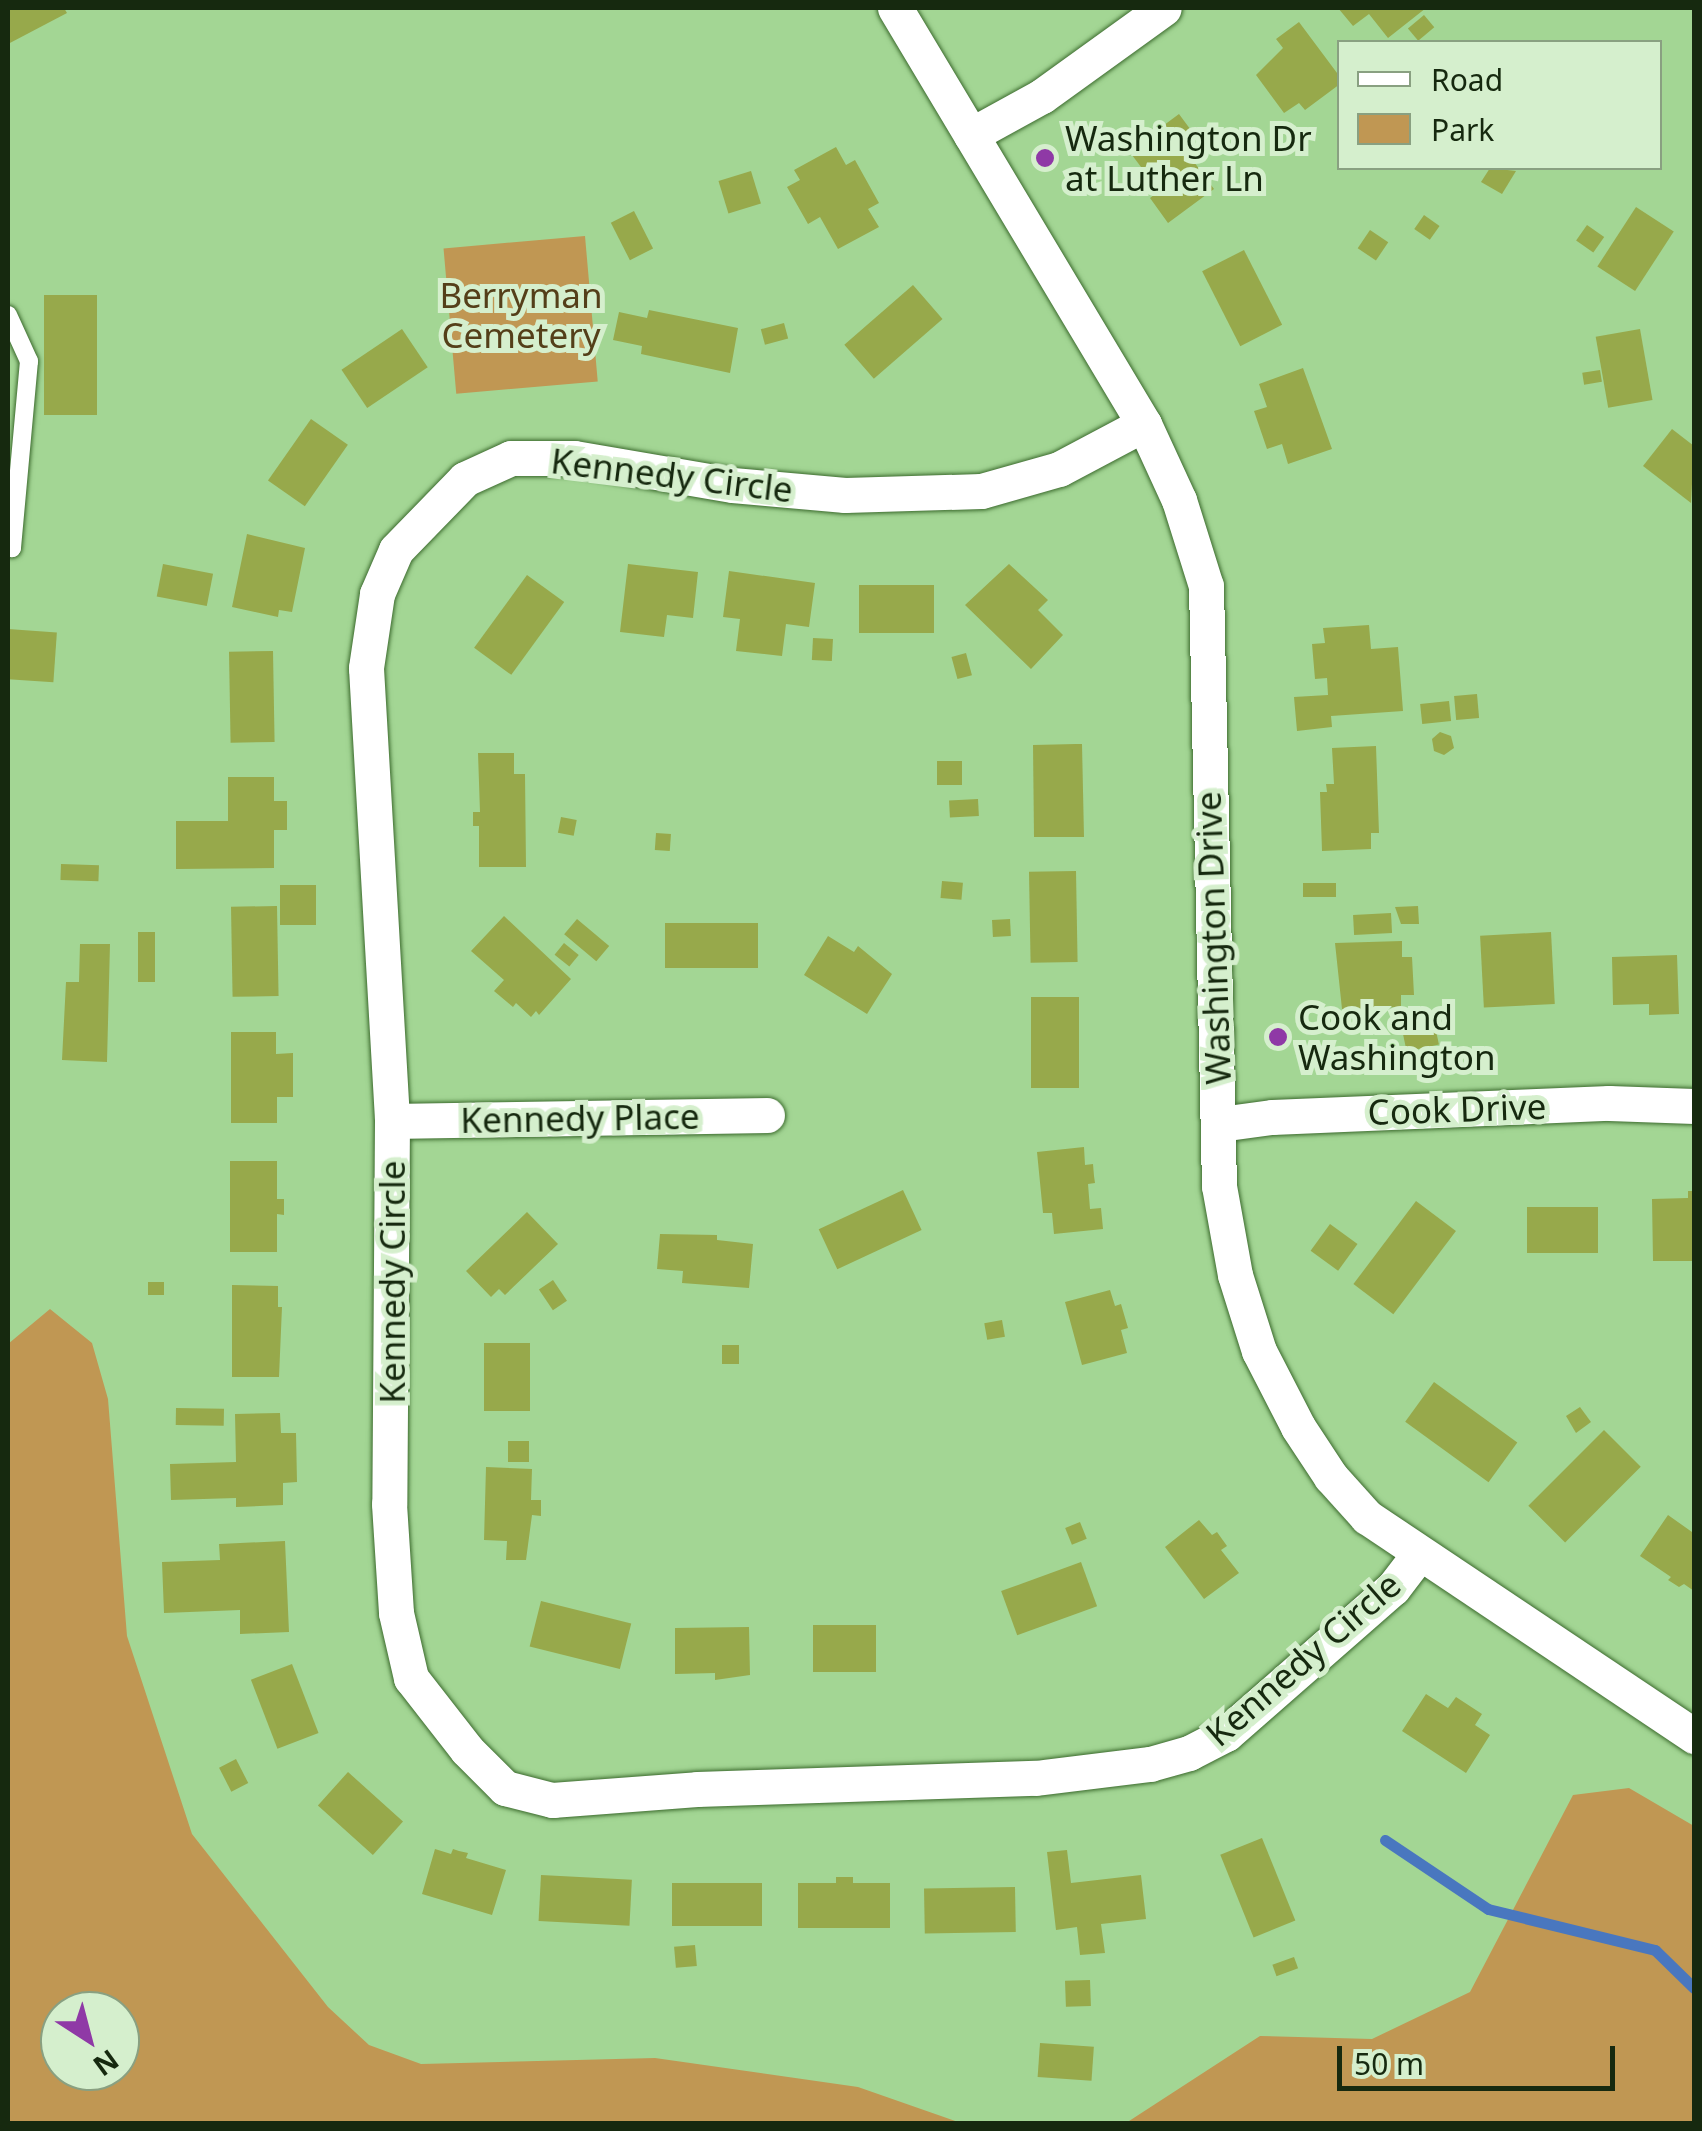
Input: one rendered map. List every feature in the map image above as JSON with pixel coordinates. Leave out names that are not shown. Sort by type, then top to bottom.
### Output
[{"type":"street","name":"Washington Drive","points":[[894,8],[1144,424],[1179,500],[1206,586],[1212,1015],[1222,1204],[1235,1275],[1259,1351],[1298,1427],[1332,1477],[1367,1517],[1694,1736]]},
{"type":"street","points":[[972,135],[1042,96],[1164,8]]},
{"type":"street","name":"Kennedy Circle","points":[[1144,424],[1059,469],[981,491],[826,493],[732,484],[574,458],[511,458],[466,478],[396,550],[376,594],[366,668],[392,1121],[389,1504],[396,1614],[412,1678],[467,1750],[505,1788],[552,1800],[697,1790],[1036,1778],[1150,1764],[1189,1753],[1226,1734],[1392,1588],[1418,1554]]},
{"type":"street","name":"Cook Drive","points":[[1220,1124],[1272,1117],[1530,1106],[1694,1106]]},
{"type":"street","name":"Kennedy Place","points":[[392,1121],[767,1115]]},
{"type":"lane","points":[[8,315],[29,361],[12,548],[8,548]]},
{"type":"green space","name":"Berryman Cemetery","points":[[585,236],[598,381],[456,394],[444,248]]},
{"type":"green space","points":[[50,1309],[92,1343],[108,1399],[127,1636],[192,1834],[328,2007],[369,2045],[421,2064],[655,2058],[858,2087],[961,2123],[8,2123],[8,1344]]},
{"type":"green space","points":[[1629,1788],[1694,1826],[1694,2123],[1126,2123],[1260,2036],[1372,2039],[1470,1992],[1573,1795]]},
{"type":"building","points":[[8,8],[64,8],[67,13],[8,44]]},
{"type":"building","points":[[1338,8],[1426,8],[1388,38],[1369,14],[1353,26]]},
{"type":"building","points":[[1424,15],[1434,27],[1418,40],[1408,28]]},
{"type":"building","points":[[1299,22],[1337,73],[1337,86],[1305,110],[1299,103],[1284,113],[1256,75],[1283,48],[1276,39]]},
{"type":"building","points":[[1179,114],[1196,137],[1183,147],[1214,189],[1168,223],[1150,198],[1159,191],[1129,151]]},
{"type":"building","points":[[836,147],[846,165],[855,160],[879,203],[868,209],[879,227],[838,249],[820,217],[808,224],[787,187],[800,180],[794,170]]},
{"type":"building","points":[[1489,170],[1516,171],[1502,194],[1481,182]]},
{"type":"building","points":[[751,171],[761,204],[728,213],[718,181]]},
{"type":"building","points":[[1636,207],[1674,232],[1635,291],[1597,267]]},
{"type":"building","points":[[634,211],[653,248],[630,260],[611,223]]},
{"type":"building","points":[[1424,215],[1440,226],[1430,240],[1414,229]]},
{"type":"building","points":[[1587,225],[1604,237],[1593,253],[1576,241]]},
{"type":"building","points":[[1370,230],[1388,242],[1376,261],[1358,248]]},
{"type":"building","points":[[1244,250],[1282,325],[1240,346],[1202,271]]},
{"type":"building","points":[[913,285],[943,319],[874,379],[844,345]]},
{"type":"building","points":[[44,295],[97,295],[97,415],[44,415]]},
{"type":"building","points":[[649,310],[738,328],[730,373],[641,354],[642,346],[613,340],[619,312],[647,318]]},
{"type":"building","points":[[784,323],[788,338],[765,345],[761,329]]},
{"type":"building","points":[[402,329],[428,367],[367,408],[341,370]]},
{"type":"building","points":[[1640,329],[1653,400],[1608,408],[1596,337]]},
{"type":"building","points":[[1303,368],[1332,449],[1288,464],[1282,444],[1267,449],[1254,411],[1267,407],[1259,384]]},
{"type":"building","points":[[1600,370],[1602,382],[1584,385],[1582,373]]},
{"type":"building","points":[[311,419],[348,445],[305,506],[268,480]]},
{"type":"building","points":[[1672,429],[1694,446],[1691,503],[1643,466]]},
{"type":"building","points":[[247,534],[305,548],[292,612],[279,610],[278,617],[232,607]]},
{"type":"building","points":[[163,564],[213,574],[207,606],[157,596]]},
{"type":"building","points":[[628,564],[698,572],[693,618],[667,615],[664,637],[620,632]]},
{"type":"building","points":[[1009,564],[1048,600],[1038,610],[1063,635],[1031,669],[965,605]]},
{"type":"building","points":[[729,571],[815,583],[809,627],[786,624],[782,656],[736,651],[740,619],[723,617]]},
{"type":"building","points":[[527,575],[564,602],[511,675],[474,648]]},
{"type":"building","points":[[859,585],[934,585],[934,633],[859,633]]},
{"type":"building","points":[[1369,625],[1371,649],[1398,647],[1403,711],[1331,716],[1332,727],[1297,731],[1294,697],[1328,695],[1327,678],[1315,679],[1312,644],[1325,643],[1323,628]]},
{"type":"building","points":[[8,629],[57,632],[53,682],[8,679]]},
{"type":"building","points":[[813,638],[833,639],[832,661],[812,660]]},
{"type":"building","points":[[273,651],[275,742],[231,743],[229,652]]},
{"type":"building","points":[[966,653],[972,675],[957,679],[952,657]]},
{"type":"building","points":[[1477,694],[1479,718],[1456,720],[1454,696]]},
{"type":"building","points":[[1449,701],[1451,721],[1422,724],[1420,704]]},
{"type":"building","points":[[1440,732],[1451,736],[1454,748],[1444,755],[1434,751],[1432,739]]},
{"type":"building","points":[[1082,744],[1084,837],[1034,837],[1033,745]]},
{"type":"building","points":[[1376,746],[1379,833],[1371,833],[1371,849],[1322,851],[1320,792],[1327,792],[1326,784],[1334,784],[1332,748]]},
{"type":"building","points":[[478,753],[514,753],[514,774],[525,774],[526,867],[479,867],[479,826],[473,826],[473,812],[480,812]]},
{"type":"building","points":[[937,761],[962,761],[962,785],[937,785]]},
{"type":"building","points":[[228,777],[274,777],[274,801],[287,801],[287,830],[274,830],[274,868],[176,869],[176,821],[228,821]]},
{"type":"building","points":[[978,799],[979,816],[950,817],[949,801]]},
{"type":"building","points":[[561,817],[577,820],[574,836],[558,833]]},
{"type":"building","points":[[656,833],[671,834],[670,851],[655,850]]},
{"type":"building","points":[[61,864],[99,865],[98,881],[60,880]]},
{"type":"building","points":[[1076,871],[1078,962],[1031,963],[1029,872]]},
{"type":"building","points":[[942,881],[963,883],[961,900],[941,898]]},
{"type":"building","points":[[1303,883],[1336,883],[1336,897],[1303,897]]},
{"type":"building","points":[[280,885],[316,885],[316,925],[280,925]]},
{"type":"building","points":[[277,906],[279,996],[233,997],[231,907]]},
{"type":"building","points":[[1418,906],[1419,924],[1401,924],[1395,907]]},
{"type":"building","points":[[1391,913],[1392,933],[1354,935],[1353,915]]},
{"type":"building","points":[[504,916],[571,979],[539,1015],[536,1011],[531,1017],[494,991],[504,980],[471,951]]},
{"type":"building","points":[[577,919],[609,946],[596,961],[564,934]]},
{"type":"building","points":[[1010,919],[1011,936],[993,937],[992,920]]},
{"type":"building","points":[[665,923],[758,923],[758,968],[665,968]]},
{"type":"building","points":[[138,932],[155,932],[155,982],[138,982]]},
{"type":"building","points":[[1551,932],[1555,1004],[1484,1008],[1480,936]]},
{"type":"building","points":[[828,936],[854,952],[858,946],[892,974],[867,1014],[804,975]]},
{"type":"building","points":[[1402,941],[1402,957],[1412,957],[1414,995],[1401,995],[1401,1007],[1342,1009],[1335,943]]},
{"type":"building","points":[[564,943],[579,955],[569,967],[555,955]]},
{"type":"building","points":[[80,944],[110,944],[107,1062],[62,1060],[66,982],[79,982]]},
{"type":"building","points":[[1677,955],[1679,1014],[1649,1015],[1649,1004],[1613,1005],[1612,957]]},
{"type":"building","points":[[1031,997],[1079,997],[1079,1088],[1031,1088]]},
{"type":"building","points":[[1435,1026],[1439,1045],[1407,1051],[1403,1033]]},
{"type":"building","points":[[231,1032],[276,1032],[276,1054],[293,1053],[293,1097],[277,1097],[277,1123],[231,1123]]},
{"type":"building","points":[[1084,1147],[1085,1165],[1093,1164],[1095,1183],[1088,1184],[1090,1209],[1101,1208],[1103,1229],[1054,1234],[1052,1213],[1043,1213],[1037,1152]]},
{"type":"building","points":[[230,1161],[277,1161],[277,1199],[284,1199],[284,1215],[277,1214],[277,1252],[230,1252]]},
{"type":"building","points":[[903,1190],[922,1230],[837,1269],[819,1229]]},
{"type":"building","points":[[1688,1191],[1694,1191],[1694,1261],[1653,1261],[1652,1199],[1688,1198]]},
{"type":"building","points":[[1416,1201],[1456,1231],[1393,1314],[1353,1284]]},
{"type":"building","points":[[1527,1207],[1598,1207],[1598,1253],[1527,1253]]},
{"type":"building","points":[[527,1212],[558,1244],[505,1295],[499,1289],[491,1297],[466,1271]]},
{"type":"building","points":[[1330,1224],[1358,1244],[1338,1271],[1311,1251]]},
{"type":"building","points":[[660,1234],[717,1235],[717,1240],[753,1244],[749,1288],[682,1283],[683,1271],[657,1269]]},
{"type":"building","points":[[553,1280],[567,1301],[553,1310],[539,1290]]},
{"type":"building","points":[[148,1282],[164,1282],[164,1295],[148,1295]]},
{"type":"building","points":[[232,1285],[278,1286],[278,1307],[282,1307],[279,1377],[232,1377]]},
{"type":"building","points":[[1110,1290],[1115,1306],[1121,1304],[1128,1328],[1121,1330],[1127,1353],[1082,1365],[1065,1302]]},
{"type":"building","points":[[1002,1320],[1005,1337],[987,1340],[984,1323]]},
{"type":"building","points":[[484,1343],[530,1343],[530,1411],[484,1411]]},
{"type":"building","points":[[722,1345],[739,1345],[739,1364],[722,1364]]},
{"type":"building","points":[[1434,1382],[1517,1443],[1489,1482],[1405,1422]]},
{"type":"building","points":[[1580,1407],[1591,1422],[1576,1433],[1566,1416]]},
{"type":"building","points":[[176,1408],[224,1409],[224,1426],[176,1425]]},
{"type":"building","points":[[280,1413],[281,1433],[296,1433],[297,1482],[283,1483],[283,1505],[236,1507],[236,1498],[171,1500],[170,1464],[236,1462],[235,1414]]},
{"type":"building","points":[[1604,1430],[1641,1467],[1565,1542],[1528,1506]]},
{"type":"building","points":[[508,1441],[529,1441],[529,1462],[508,1462]]},
{"type":"building","points":[[486,1467],[532,1469],[531,1500],[541,1500],[541,1516],[532,1515],[526,1560],[506,1560],[507,1541],[484,1540]]},
{"type":"building","points":[[1668,1515],[1692,1532],[1694,1527],[1694,1591],[1668,1580],[1671,1577],[1640,1556]]},
{"type":"building","points":[[1199,1520],[1212,1535],[1217,1532],[1227,1546],[1221,1550],[1239,1573],[1204,1599],[1165,1547]]},
{"type":"building","points":[[1080,1522],[1087,1539],[1072,1545],[1065,1528]]},
{"type":"building","points":[[285,1541],[289,1632],[240,1634],[240,1610],[164,1613],[162,1562],[220,1560],[219,1544]]},
{"type":"building","points":[[1081,1562],[1097,1606],[1017,1635],[1001,1591]]},
{"type":"building","points":[[541,1601],[631,1623],[620,1669],[530,1647]]},
{"type":"building","points":[[813,1625],[876,1625],[876,1672],[813,1672]]},
{"type":"building","points":[[749,1627],[750,1675],[715,1680],[715,1673],[675,1674],[675,1628]]},
{"type":"building","points":[[292,1664],[319,1733],[277,1749],[251,1680]]},
{"type":"building","points":[[1426,1694],[1448,1708],[1456,1697],[1482,1714],[1475,1725],[1490,1735],[1466,1773],[1402,1731]]},
{"type":"building","points":[[236,1759],[248,1783],[231,1792],[219,1768]]},
{"type":"building","points":[[348,1772],[403,1822],[373,1855],[318,1805]]},
{"type":"building","points":[[1262,1838],[1295,1921],[1254,1937],[1220,1855]]},
{"type":"building","points":[[435,1849],[451,1854],[453,1849],[468,1853],[466,1858],[506,1870],[492,1915],[422,1894]]},
{"type":"building","points":[[1067,1850],[1071,1883],[1141,1875],[1146,1919],[1101,1924],[1105,1953],[1080,1955],[1077,1927],[1056,1930],[1047,1852]]},
{"type":"building","points":[[541,1875],[632,1880],[629,1926],[539,1921]]},
{"type":"building","points":[[836,1877],[853,1877],[853,1883],[890,1883],[890,1928],[798,1928],[798,1883],[836,1883]]},
{"type":"building","points":[[672,1883],[762,1883],[762,1926],[672,1926]]},
{"type":"building","points":[[1015,1887],[1016,1932],[925,1934],[924,1889]]},
{"type":"building","points":[[695,1945],[697,1966],[676,1968],[674,1947]]},
{"type":"building","points":[[1294,1957],[1298,1968],[1276,1976],[1272,1965]]},
{"type":"building","points":[[1090,1980],[1091,2006],[1066,2007],[1065,1981]]},
{"type":"building","points":[[1040,2043],[1094,2047],[1091,2081],[1038,2077]]},
{"type":"waterway","points":[[1385,1840],[1488,1909],[1655,1950],[1694,1988]]},
{"type":"place","name":"Washington Dr at Luther Ln","points":[[1045,158]]},
{"type":"place","name":"Cook and Washington","points":[[1278,1037]]}]
